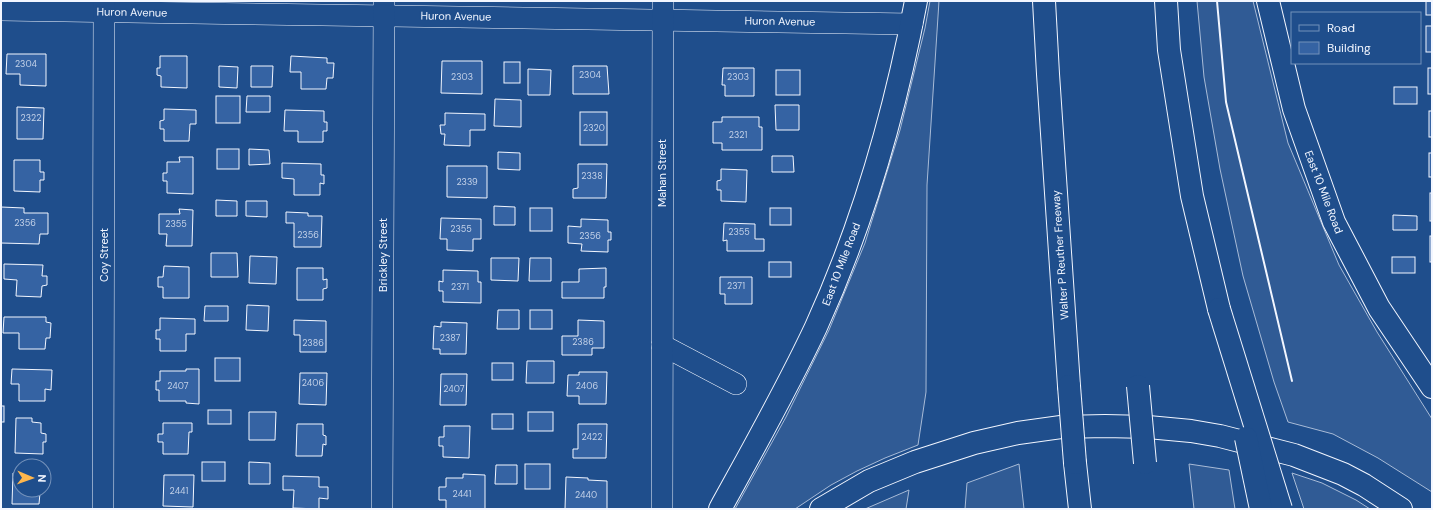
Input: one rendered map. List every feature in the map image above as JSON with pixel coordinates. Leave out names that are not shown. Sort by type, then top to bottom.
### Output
[{"type":"main road","name":"East 10 Mile Road","points":[[720,509],[762,432],[816,327],[847,250],[873,176],[896,92],[916,1]]},
{"type":"main road","name":"Walter P Reuther Freeway","points":[[1044,1],[1048,82],[1069,386],[1080,509]]},
{"type":"main road","points":[[1166,1],[1169,50],[1192,196],[1219,309],[1260,509]]},
{"type":"main road","name":"East 10 Mile Road","points":[[1268,1],[1294,109],[1334,222],[1378,308],[1432,387]]},
{"type":"main road","points":[[1219,309],[1281,509]]},
{"type":"main road","points":[[1138,386],[1145,463]]},
{"type":"main road","points":[[821,509],[869,481],[915,462],[974,443],[1018,433],[1061,427],[1112,426],[1148,427],[1198,432],[1220,436],[1294,455],[1343,474],[1364,485],[1401,509]]},
{"type":"street","name":"Huron Avenue","points":[[1,10],[104,6],[663,10],[912,24]]},
{"type":"street","name":"Coy Street","points":[[103,509],[104,6]]},
{"type":"street","name":"Brickley Street","points":[[382,509],[384,8]]},
{"type":"street","name":"Mahan Street","points":[[662,509],[663,10]]},
{"type":"street","points":[[662,345],[736,384]]},
{"type":"shaded area","points":[[930,1],[939,1],[927,185],[926,392],[918,445],[857,471],[831,485],[795,509],[735,509],[786,417],[829,330],[865,243],[900,130],[925,28]]},
{"type":"shaded area","points":[[1197,1],[1253,1],[1288,143],[1339,265],[1377,332],[1432,419],[1432,492],[1378,458],[1333,434],[1288,422],[1274,382],[1243,276],[1220,169],[1204,77]]},
{"type":"shaded area","points":[[1019,464],[1024,509],[965,509],[967,483]]},
{"type":"shaded area","points":[[1189,464],[1229,470],[1235,509],[1194,509]]},
{"type":"shaded area","points":[[1292,473],[1322,483],[1356,500],[1370,509],[1304,509]]},
{"type":"shaded area","points":[[909,490],[906,509],[865,509]]},
{"type":"building","points":[[1426,1],[1432,1],[1432,15],[1426,15]]},
{"type":"building","points":[[1426,26],[1432,26],[1432,52],[1426,52]]},
{"type":"building","points":[[7,54],[46,54],[46,86],[20,85],[20,74],[6,74]]},
{"type":"building","points":[[160,56],[187,56],[187,88],[161,87],[161,76],[157,75],[157,68],[160,68]]},
{"type":"building","points":[[291,56],[327,58],[327,63],[334,63],[333,78],[327,78],[326,89],[301,89],[301,72],[290,72]]},
{"type":"building","points":[[442,61],[482,61],[482,94],[441,93]]},
{"type":"building","points":[[504,62],[520,62],[520,83],[504,83]]},
{"type":"building","points":[[219,66],[238,67],[237,88],[219,87]]},
{"type":"building","points":[[251,66],[273,66],[272,87],[251,87]]},
{"type":"building","points":[[573,66],[607,66],[609,94],[573,94]]},
{"type":"building","points":[[723,68],[754,68],[754,96],[725,96],[725,85],[722,85]]},
{"type":"building","points":[[1428,68],[1432,68],[1432,94],[1428,94]]},
{"type":"building","points":[[528,69],[551,70],[550,95],[528,95]]},
{"type":"building","points":[[776,70],[800,70],[800,95],[776,95]]},
{"type":"building","points":[[1394,87],[1417,87],[1417,104],[1394,104]]},
{"type":"building","points":[[216,96],[240,96],[240,123],[216,123]]},
{"type":"building","points":[[247,96],[270,96],[270,112],[246,112]]},
{"type":"building","points":[[495,99],[521,100],[521,127],[494,126]]},
{"type":"building","points":[[775,105],[799,105],[799,130],[776,130]]},
{"type":"building","points":[[17,107],[44,108],[43,139],[17,139]]},
{"type":"building","points":[[164,109],[196,110],[196,124],[190,124],[189,141],[164,141],[164,129],[160,129],[160,121],[164,120]]},
{"type":"building","points":[[285,110],[324,111],[324,122],[327,122],[327,131],[323,131],[323,142],[298,142],[298,131],[284,131]]},
{"type":"building","points":[[1429,111],[1432,111],[1432,137],[1429,137]]},
{"type":"building","points":[[580,112],[607,112],[607,145],[580,145]]},
{"type":"building","points":[[445,113],[485,114],[485,130],[470,130],[470,146],[444,145],[445,134],[441,134],[440,125],[445,125]]},
{"type":"building","points":[[722,117],[759,117],[759,127],[762,127],[762,150],[722,150],[722,143],[713,143],[713,122],[722,122]]},
{"type":"building","points":[[217,149],[239,149],[239,169],[217,169]]},
{"type":"building","points":[[249,149],[269,150],[270,164],[249,165]]},
{"type":"building","points":[[498,152],[520,153],[520,170],[498,169]]},
{"type":"building","points":[[1429,153],[1432,153],[1432,177],[1429,177]]},
{"type":"building","points":[[772,156],[793,156],[794,172],[772,172]]},
{"type":"building","points":[[179,157],[193,157],[193,194],[167,193],[167,181],[163,181],[163,173],[167,173],[167,162],[180,162]]},
{"type":"building","points":[[14,160],[40,160],[40,172],[44,172],[44,180],[40,180],[40,192],[14,191]]},
{"type":"building","points":[[282,163],[321,164],[321,175],[324,175],[324,184],[320,183],[320,195],[294,195],[294,179],[282,178]]},
{"type":"building","points":[[578,164],[607,164],[606,198],[573,198],[573,189],[578,188]]},
{"type":"building","points":[[447,166],[487,166],[487,198],[447,197]]},
{"type":"building","points":[[721,169],[747,170],[746,202],[721,201],[721,190],[717,190],[717,181],[721,180]]},
{"type":"building","points":[[1430,193],[1432,193],[1432,221],[1430,221]]},
{"type":"building","points":[[216,200],[237,201],[237,216],[216,216]]},
{"type":"building","points":[[246,201],[267,201],[267,217],[246,216]]},
{"type":"building","points":[[494,206],[515,207],[515,225],[494,225]]},
{"type":"building","points":[[1,207],[24,208],[24,213],[48,213],[48,234],[40,234],[39,244],[1,243]]},
{"type":"building","points":[[530,208],[552,208],[552,231],[530,231]]},
{"type":"building","points":[[770,208],[791,208],[791,225],[770,225]]},
{"type":"building","points":[[179,209],[193,210],[192,246],[166,246],[167,234],[159,234],[159,214],[180,214]]},
{"type":"building","points":[[286,212],[308,213],[308,216],[322,216],[321,247],[294,247],[294,223],[286,223]]},
{"type":"building","points":[[1393,215],[1417,216],[1417,230],[1393,230]]},
{"type":"building","points":[[441,218],[481,219],[481,239],[473,239],[473,251],[447,250],[447,239],[440,239]]},
{"type":"building","points":[[581,219],[608,220],[608,232],[611,232],[611,240],[608,240],[608,252],[581,251],[582,244],[568,243],[568,226],[581,227]]},
{"type":"building","points":[[724,223],[755,224],[755,239],[764,239],[764,251],[727,251],[727,240],[723,241]]},
{"type":"building","points":[[1430,236],[1432,236],[1432,262],[1430,262]]},
{"type":"building","points":[[211,253],[237,253],[238,277],[211,277]]},
{"type":"building","points":[[250,256],[277,257],[276,284],[249,283]]},
{"type":"building","points":[[1392,257],[1415,257],[1415,273],[1392,273]]},
{"type":"building","points":[[491,258],[519,258],[518,281],[491,280]]},
{"type":"building","points":[[530,258],[551,258],[551,281],[529,281]]},
{"type":"building","points":[[769,262],[791,262],[791,277],[769,277]]},
{"type":"building","points":[[4,264],[43,265],[42,276],[47,276],[47,285],[42,286],[41,297],[16,296],[17,280],[4,279]]},
{"type":"building","points":[[164,266],[189,267],[189,298],[163,298],[163,287],[158,287],[158,277],[163,277]]},
{"type":"building","points":[[297,268],[323,268],[323,280],[327,279],[327,288],[323,289],[323,300],[297,300]]},
{"type":"building","points":[[606,268],[606,287],[604,287],[604,298],[562,298],[562,282],[579,282],[579,269]]},
{"type":"building","points":[[443,270],[478,271],[478,282],[481,282],[481,303],[443,302],[443,291],[439,291],[439,281],[443,282]]},
{"type":"building","points":[[720,277],[752,277],[752,304],[725,304],[725,294],[720,294]]},
{"type":"building","points":[[247,305],[269,306],[268,331],[246,330]]},
{"type":"building","points":[[205,306],[228,306],[228,321],[204,321]]},
{"type":"building","points":[[498,310],[519,310],[519,329],[497,329]]},
{"type":"building","points":[[530,310],[552,310],[552,329],[530,329]]},
{"type":"building","points":[[4,317],[46,317],[46,322],[51,323],[50,338],[46,338],[45,349],[19,349],[19,333],[3,333]]},
{"type":"building","points":[[160,318],[195,319],[195,334],[186,334],[186,351],[160,351],[160,339],[156,339],[156,330],[160,330]]},
{"type":"building","points":[[294,320],[326,321],[326,352],[300,352],[300,335],[294,335]]},
{"type":"building","points":[[578,320],[604,321],[604,348],[592,348],[592,355],[562,355],[562,336],[578,336]]},
{"type":"building","points":[[441,322],[467,323],[466,354],[440,354],[440,349],[433,349],[434,326],[441,327]]},
{"type":"building","points":[[215,358],[240,358],[240,381],[215,381]]},
{"type":"building","points":[[527,361],[554,361],[554,383],[526,383]]},
{"type":"building","points":[[492,363],[513,363],[513,380],[492,380]]},
{"type":"building","points":[[12,369],[52,370],[51,390],[45,389],[45,401],[19,401],[19,384],[11,384]]},
{"type":"building","points":[[186,369],[199,369],[199,404],[186,403],[186,401],[159,401],[159,390],[156,390],[156,381],[160,381],[160,371],[186,371]]},
{"type":"building","points":[[579,372],[607,372],[606,404],[579,404],[579,396],[567,396],[568,375],[579,375]]},
{"type":"building","points":[[300,373],[327,373],[326,405],[299,404]]},
{"type":"building","points":[[441,374],[467,374],[466,405],[440,405]]},
{"type":"building","points":[[1,406],[4,406],[4,422],[1,422]]},
{"type":"building","points":[[208,410],[231,410],[231,424],[208,424]]},
{"type":"building","points":[[249,412],[276,412],[275,440],[249,440]]},
{"type":"building","points":[[528,412],[553,412],[553,431],[528,431]]},
{"type":"building","points":[[492,414],[513,414],[513,429],[492,429]]},
{"type":"building","points":[[16,418],[32,418],[32,422],[41,423],[41,433],[46,434],[46,442],[43,442],[43,454],[15,453]]},
{"type":"building","points":[[163,423],[192,423],[192,432],[189,432],[188,454],[163,454],[163,442],[158,442],[158,434],[163,434]]},
{"type":"building","points":[[297,424],[323,424],[323,435],[326,436],[326,445],[323,444],[322,456],[296,456]]},
{"type":"building","points":[[578,424],[607,424],[606,458],[573,458],[573,449],[578,449]]},
{"type":"building","points":[[444,426],[470,426],[469,458],[443,457],[443,446],[439,446],[439,437],[444,437]]},
{"type":"building","points":[[202,462],[225,462],[225,481],[202,481]]},
{"type":"building","points":[[249,462],[270,463],[270,484],[249,484]]},
{"type":"building","points":[[525,464],[550,464],[550,489],[525,489]]},
{"type":"building","points":[[496,465],[517,465],[517,484],[495,484]]},
{"type":"building","points":[[463,474],[485,475],[485,509],[446,509],[446,500],[439,500],[439,487],[446,487],[446,478],[463,478]]},
{"type":"building","points":[[164,475],[194,475],[193,507],[163,506]]},
{"type":"building","points":[[283,476],[319,477],[319,487],[328,487],[328,499],[319,498],[319,509],[293,508],[294,490],[283,490]]},
{"type":"building","points":[[566,477],[607,481],[607,509],[565,509]]},
{"type":"building","points":[[12,498],[40,498],[39,504],[12,504]]},
{"type":"wall","points":[[1217,1],[1226,102],[1292,381]]}]
